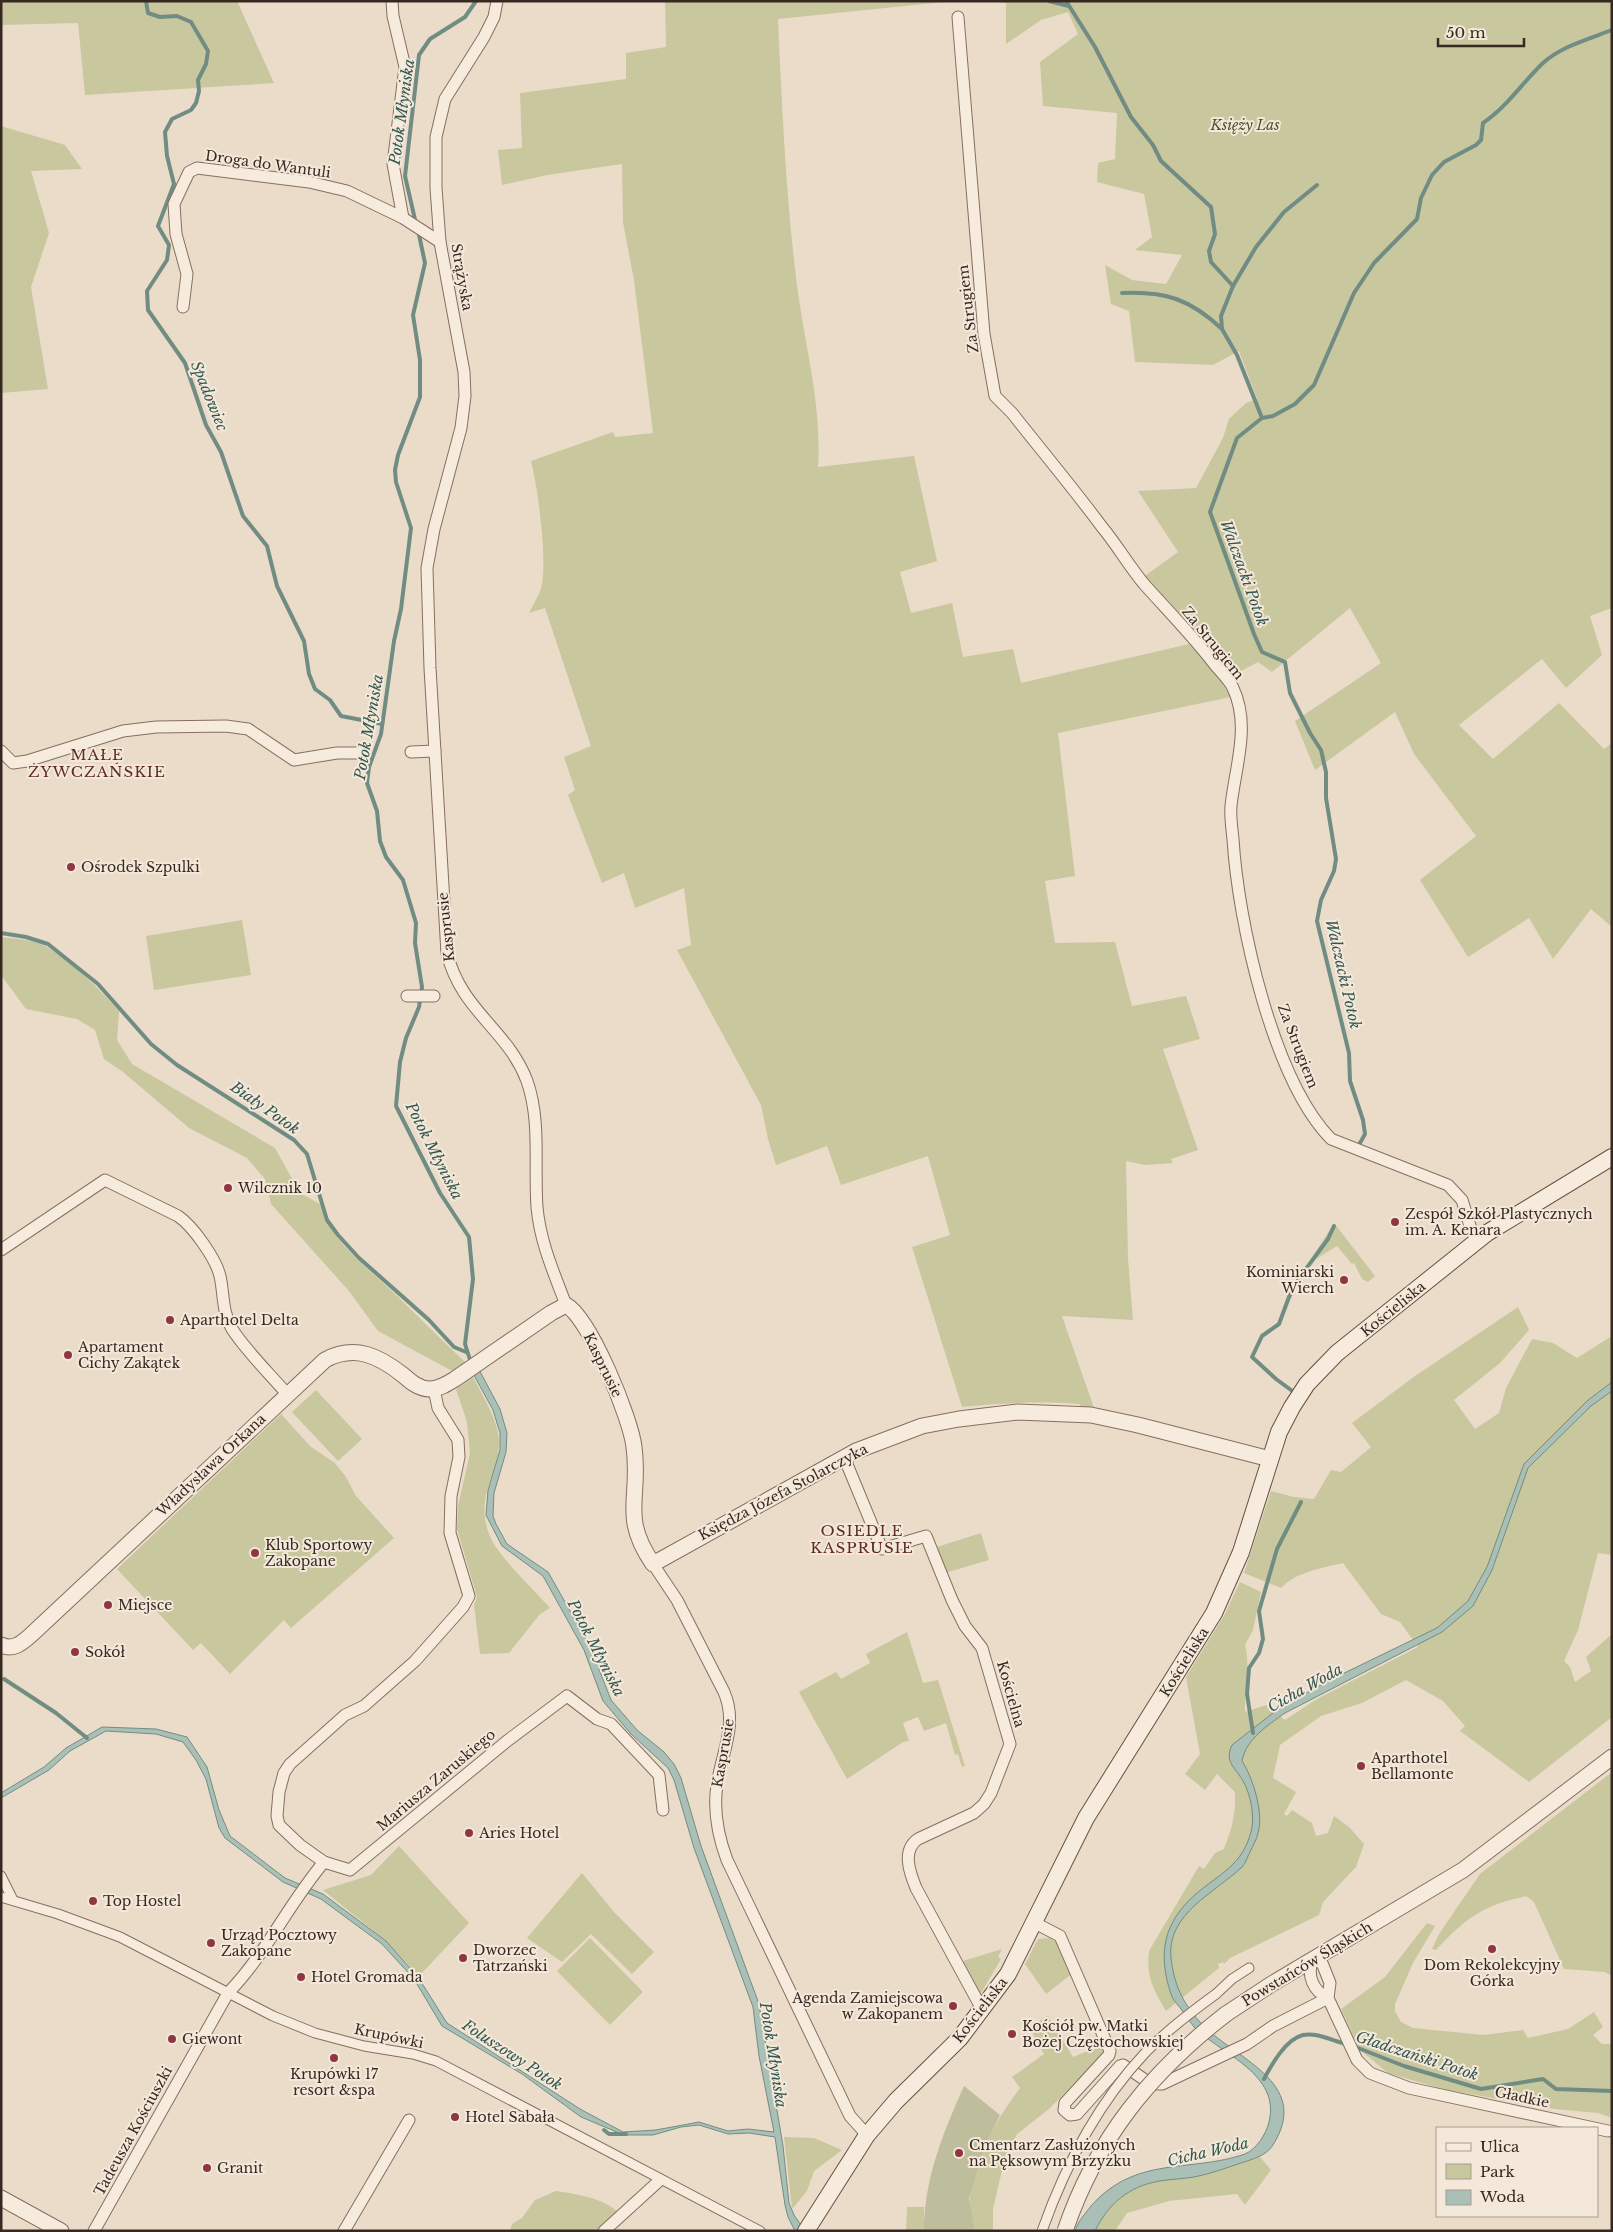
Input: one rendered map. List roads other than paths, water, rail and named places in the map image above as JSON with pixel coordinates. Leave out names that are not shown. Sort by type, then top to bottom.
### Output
[{"type":"main road","name":"Kościeliska","points":[[807,2228],[866,2136],[896,2101],[960,2038],[983,2011],[1008,1974],[1086,1818],[1214,1613],[1241,1552],[1279,1432],[1292,1407],[1323,1366],[1477,1241],[1506,1221],[1612,1157]]},
{"type":"street","points":[[392,1],[393,16],[405,68],[393,164],[407,220]]},
{"type":"street","name":"Strążyska","points":[[427,568],[434,529],[461,428],[465,396],[464,372],[440,242],[435,166],[437,124],[447,94],[484,37],[494,17],[497,1]]},
{"type":"street","name":"Za Strugiem","points":[[958,17],[977,264],[984,334],[995,396],[1012,413],[1102,526],[1136,575],[1188,632],[1232,687],[1241,712],[1241,749],[1231,807],[1234,866],[1250,949],[1272,1031],[1304,1103],[1319,1126],[1332,1139],[1448,1185],[1462,1200],[1477,1241]]},
{"type":"street","name":"Droga do Wantuli","points":[[184,307],[187,274],[176,234],[174,204],[188,172],[197,168],[309,182],[347,190],[407,220],[422,232],[440,242]]},
{"type":"street","name":"Kasprusie","points":[[427,568],[447,954],[463,994],[512,1051],[528,1085],[533,1114],[539,1222],[548,1258],[566,1305],[574,1311],[598,1350],[613,1382],[626,1418],[635,1453],[634,1524],[639,1542],[679,1604],[724,1692],[729,1706],[730,1730],[719,1777],[716,1803],[718,1832],[727,1860],[850,2116],[866,2136]]},
{"type":"street","points":[[1,751],[13,762],[27,761],[123,731],[156,727],[226,726],[248,729],[294,760],[337,753],[360,753]]},
{"type":"street","points":[[411,752],[435,751]]},
{"type":"street","points":[[407,996],[434,996]]},
{"type":"street","points":[[1,1250],[105,1180],[186,1222],[217,1267],[225,1310],[232,1328],[287,1394]]},
{"type":"street","points":[[228,1993],[243,1978],[300,1892],[324,1862],[300,1845],[279,1825],[277,1816],[279,1792],[284,1772],[290,1764],[345,1715],[364,1706],[415,1661],[463,1606],[469,1596],[450,1534],[451,1496],[459,1458],[458,1440],[438,1408],[434,1388],[445,1385],[461,1375],[521,1333],[566,1305]]},
{"type":"street","name":"Władysława Orkana","points":[[4,1646],[19,1644],[32,1634],[287,1394],[326,1360],[352,1352],[363,1353],[379,1358],[418,1386],[434,1388]]},
{"type":"street","name":"Księdza Józefa Stolarczyka","points":[[653,1564],[844,1457],[891,1437],[934,1424],[993,1414],[1032,1412],[1082,1414],[1113,1419],[1270,1459]]},
{"type":"street","name":"Kościelna","points":[[844,1457],[882,1549],[926,1536],[952,1600],[965,1626],[982,1648],[1010,1744],[991,1793],[984,1804],[974,1813],[918,1839],[911,1844],[908,1850],[909,1866],[916,1888],[983,2011]]},
{"type":"street","name":"Mariusza Zaruskiego","points":[[324,1862],[350,1870],[507,1741],[567,1696],[597,1719],[612,1724],[659,1775],[663,1810]]},
{"type":"street","name":"Powstańców Śląskich","points":[[1065,2231],[1091,2168],[1124,2115],[1168,2062],[1226,2014],[1463,1870],[1612,1757]]},
{"type":"street","points":[[1,1876],[14,1900]]},
{"type":"street","name":"Krupówki","points":[[1,1897],[120,1937],[273,2016],[315,2033],[364,2046],[413,2054],[436,2061],[760,2231]]},
{"type":"street","points":[[1034,1923],[1060,1936],[1110,2051],[1109,2055],[1065,2103],[1064,2110],[1070,2115],[1077,2114],[1120,2066],[1156,2085],[1246,2044],[1273,2026],[1328,1998]]},
{"type":"street","name":"Gładkie","points":[[1328,1998],[1330,1983],[1326,1970],[1322,1963],[1312,1960],[1308,1971],[1316,1990],[1328,1998],[1357,2060],[1370,2073],[1410,2088],[1594,2127]]},
{"type":"street","name":"Powstańców Śląskich","points":[[1042,2231],[1083,2136],[1099,2111],[1144,2054],[1184,2017],[1249,1968]]},
{"type":"street","name":"Tadeusza Kościuszki","points":[[94,2231],[228,1993]]},
{"type":"street","points":[[344,2231],[409,2120]]},
{"type":"street","name":"Gładkie","points":[[1598,2128],[1608,2130]]},
{"type":"street","points":[[604,2231],[660,2180]]},
{"type":"street","points":[[1,2198],[61,2231]]},
{"type":"water","points":[[476,1364],[500,1409],[507,1433],[506,1452],[494,1493],[493,1516],[496,1524],[507,1544],[548,1572],[590,1646],[611,1700],[637,1730],[664,1752],[674,1764],[681,1778],[701,1846],[759,2004],[783,2146],[789,2203],[794,2215],[805,2231],[795,2231],[788,2217],[775,2137],[749,2133],[728,2134],[699,2125],[681,2127],[653,2135],[624,2135],[581,2117],[522,2074],[442,2026],[414,1979],[382,1944],[321,1899],[283,1882],[225,1838],[219,1828],[206,1779],[196,1760],[183,1742],[156,1734],[106,1731],[70,1751],[49,1770],[1,1798],[1,1793],[44,1767],[66,1748],[102,1727],[156,1729],[187,1737],[207,1767],[219,1810],[230,1836],[285,1878],[323,1894],[386,1941],[418,1977],[447,2023],[580,2109],[623,2132],[656,2130],[699,2122],[728,2131],[748,2129],[774,2132],[759,2056],[753,2007],[694,1848],[674,1780],[668,1768],[631,1734],[603,1701],[584,1650],[543,1576],[502,1546],[486,1515],[488,1490],[500,1450],[500,1433],[493,1410],[470,1368]]},
{"type":"water","points":[[1612,1382],[1612,1391],[1591,1406],[1528,1468],[1492,1570],[1473,1606],[1442,1632],[1285,1713],[1259,1733],[1244,1753],[1242,1761],[1253,1786],[1260,1816],[1257,1837],[1242,1867],[1184,1916],[1176,1929],[1172,1942],[1171,1958],[1174,1976],[1180,1992],[1194,2015],[1214,2035],[1264,2073],[1276,2088],[1283,2104],[1283,2123],[1273,2145],[1259,2157],[1218,2171],[1194,2177],[1149,2183],[1139,2187],[1121,2198],[1106,2212],[1095,2231],[1075,2231],[1091,2206],[1108,2190],[1126,2179],[1164,2168],[1224,2160],[1245,2154],[1257,2145],[1268,2127],[1270,2105],[1266,2091],[1258,2078],[1193,2026],[1172,1996],[1165,1965],[1164,1951],[1166,1939],[1177,1915],[1197,1893],[1236,1861],[1242,1853],[1251,1832],[1253,1820],[1250,1799],[1243,1781],[1230,1760],[1229,1756],[1232,1745],[1282,1706],[1334,1678],[1437,1628],[1468,1601],[1487,1567],[1524,1464],[1587,1401]]},
{"type":"waterway","name":"Spadowiec","points":[[146,1],[148,13],[160,17],[177,16],[191,22],[208,51],[206,64],[198,80],[199,91],[196,103],[191,110],[172,119],[165,132],[167,156],[174,184],[158,226],[169,245],[167,260],[147,291],[148,310],[185,363],[206,425],[221,452],[243,516],[267,546],[277,586],[304,641],[309,674],[315,689],[330,700],[341,716],[382,724]]},
{"type":"waterway","name":"Potok Młyniska","points":[[416,224],[405,176],[419,55],[430,39],[465,17],[476,1]]},
{"type":"waterway","points":[[1049,1],[1069,6]]},
{"type":"waterway","points":[[1066,1],[1095,47],[1131,117],[1153,145],[1161,161],[1211,207],[1215,234],[1209,251],[1211,262],[1233,286],[1221,316],[1222,329],[1237,355],[1262,418]]},
{"type":"waterway","name":"Walczacki Potok","points":[[1360,1143],[1365,1134],[1363,1120],[1350,1081],[1349,1053],[1317,921],[1321,900],[1334,871],[1336,859],[1326,798],[1326,772],[1321,750],[1310,733],[1290,693],[1285,662],[1262,652],[1210,512],[1237,438],[1262,418],[1273,416],[1295,404],[1314,385],[1354,293],[1374,263],[1417,219],[1421,198],[1432,175],[1444,162],[1476,145],[1481,140],[1483,123],[1492,117],[1550,57],[1567,47],[1612,30]]},
{"type":"waterway","points":[[1233,286],[1256,247],[1284,212],[1317,185]]},
{"type":"waterway","name":"Potok Młyniska","points":[[418,230],[425,263],[413,315],[420,360],[420,397],[398,455],[395,470],[396,482],[411,528],[401,609],[394,641],[381,734],[369,767],[367,783],[377,811],[380,841],[386,857],[403,880],[416,923],[415,943],[422,987],[419,1007],[406,1038],[400,1062],[396,1106],[440,1193],[469,1237],[473,1279],[465,1344],[471,1363]]},
{"type":"waterway","points":[[1122,293],[1151,294],[1176,299],[1199,310],[1222,329]]},
{"type":"waterway","name":"Biały Potok","points":[[1,933],[26,937],[48,944],[98,984],[151,1044],[177,1065],[294,1140],[307,1154],[327,1220],[338,1235],[359,1258],[429,1320],[454,1347],[466,1352]]},
{"type":"waterway","name":"Walczacki Potok","points":[[1291,1390],[1252,1357],[1262,1336],[1279,1324],[1289,1297],[1300,1277],[1328,1239],[1334,1226]]},
{"type":"waterway","name":"Walczacki Potok","points":[[1253,1733],[1247,1694],[1249,1668],[1259,1653],[1263,1639],[1259,1611],[1277,1549],[1301,1502]]},
{"type":"waterway","points":[[4,1679],[56,1713],[87,1738]]},
{"type":"waterway","name":"Gładczański Potok","points":[[1264,2079],[1280,2053],[1297,2037],[1308,2034],[1346,2044]]},
{"type":"waterway","name":"Gładczański Potok","points":[[1353,2046],[1404,2066],[1481,2089],[1543,2079],[1556,2089],[1612,2091]]},
{"type":"waterway","name":"Foluszowy Potok","points":[[604,2130],[609,2134],[626,2134]]},
{"type":"place","name":"Ośrodek Szpulki","points":[[71,867]]},
{"type":"place","name":"Wilcznik 10","points":[[228,1188]]},
{"type":"place","name":"Zespół Szkół Plastycznych im. A. Kenara","points":[[1395,1222]]},
{"type":"place","name":"Kominiarski Wierch","points":[[1344,1280]]},
{"type":"place","name":"Aparthotel Delta","points":[[170,1320]]},
{"type":"place","name":"Apartament Cichy Zakątek","points":[[68,1355]]},
{"type":"place","name":"Klub Sportowy Zakopane","points":[[255,1553]]},
{"type":"place","name":"Miejsce","points":[[108,1605]]},
{"type":"place","name":"Sokół","points":[[75,1652]]},
{"type":"place","name":"Aparthotel Bellamonte","points":[[1361,1766]]},
{"type":"place","name":"Aries Hotel","points":[[469,1833]]},
{"type":"place","name":"Top Hostel","points":[[93,1901]]},
{"type":"place","name":"Urząd Pocztowy Zakopane","points":[[211,1943]]},
{"type":"place","name":"Dom Rekolekcyjny Górka","points":[[1492,1949]]},
{"type":"place","name":"Dworzec Tatrzański","points":[[463,1958]]},
{"type":"place","name":"Hotel Gromada","points":[[301,1977]]},
{"type":"place","name":"Agenda Zamiejscowa w Zakopanem","points":[[953,2006]]},
{"type":"place","name":"Kościół pw. Matki Bożej Częstochowskiej","points":[[1012,2034]]},
{"type":"place","name":"Giewont","points":[[172,2039]]},
{"type":"place","name":"Krupówki 17 resort &spa","points":[[334,2058]]},
{"type":"place","name":"Hotel Sabała","points":[[455,2117]]},
{"type":"place","name":"Cmentarz Zasłużonych na Pęksowym Brzyzku","points":[[959,2153]]},
{"type":"place","name":"Granit","points":[[207,2168]]},
{"type":"district","name":"MAŁE ŻYWCZAŃSKIE","points":[[97,764]]},
{"type":"district","name":"OSIEDLE KASPRUSIE","points":[[862,1540]]},
{"type":"park label","name":"Księży Las","points":[[1245,125]]},
{"type":"water label","name":"Cicha Woda","points":[[1305,1688]]},
{"type":"water label","name":"Cicha Woda","points":[[1208,2152]]}]
